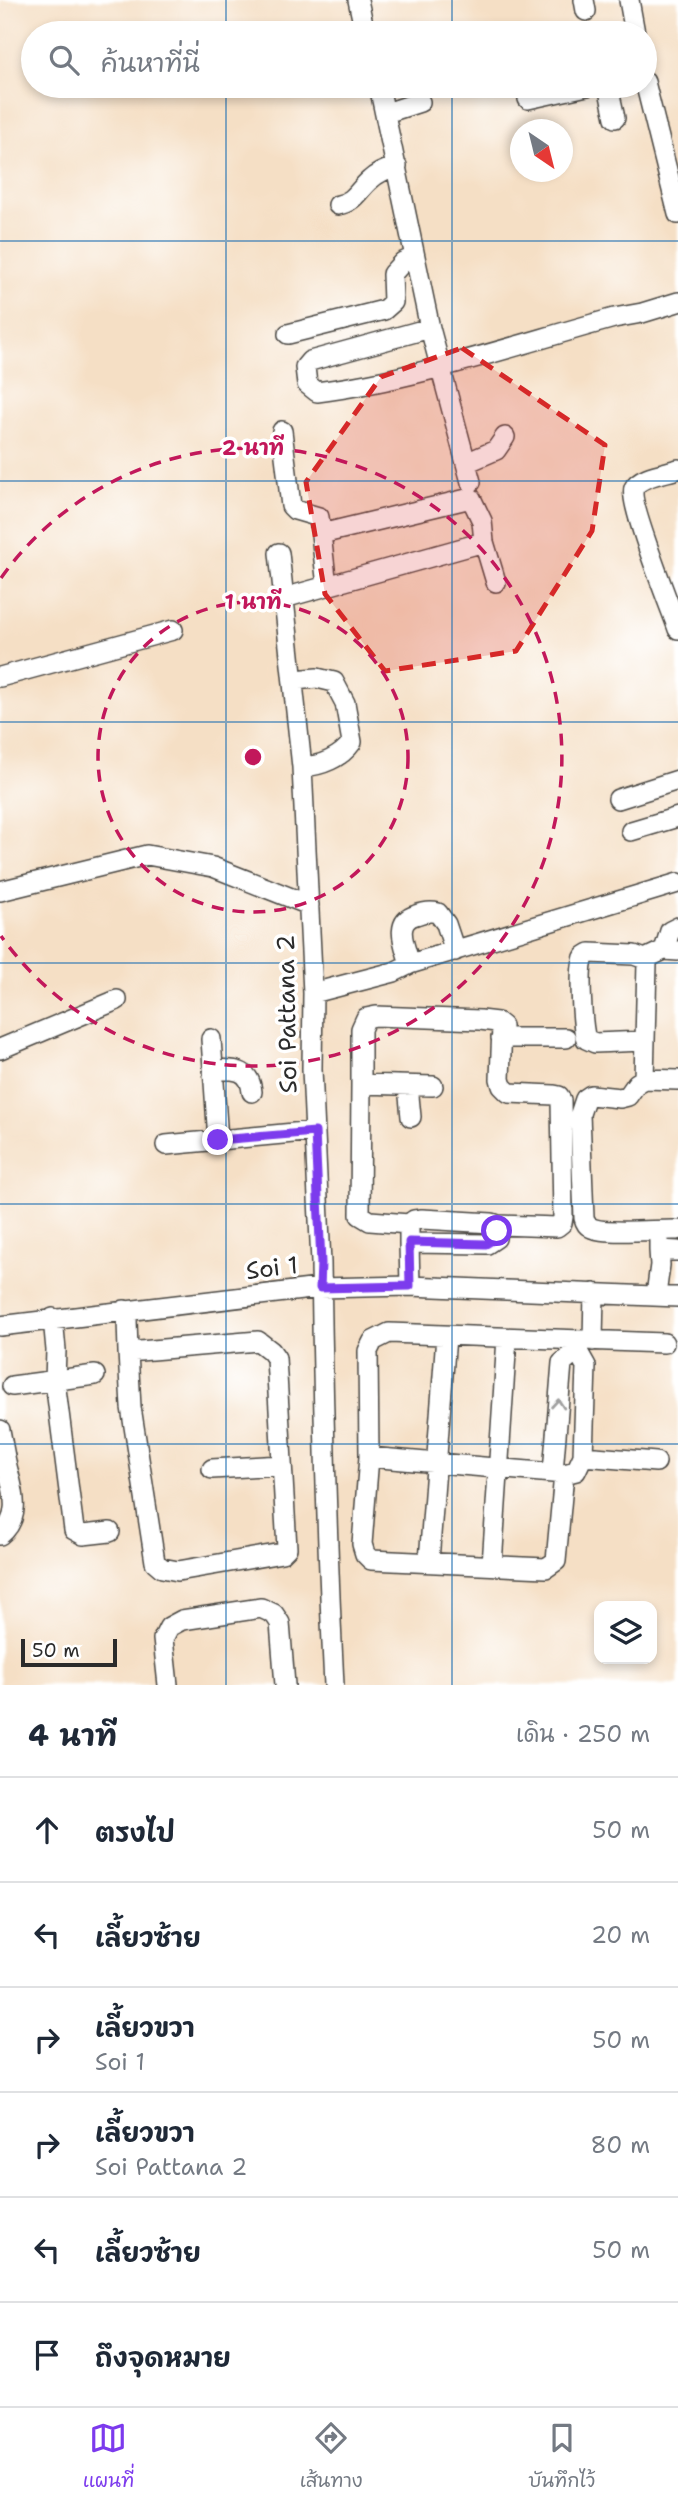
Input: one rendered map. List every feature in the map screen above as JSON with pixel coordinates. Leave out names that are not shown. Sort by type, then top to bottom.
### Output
[{"type":"street","points":[[358,0],[362,21]]},
{"type":"street","points":[[629,0],[633,21]]},
{"type":"street","points":[[382,98],[430,328],[496,582]]},
{"type":"street","points":[[528,99],[533,98]]},
{"type":"street","points":[[611,98],[615,118]]},
{"type":"street","points":[[649,98],[678,214]]},
{"type":"street","points":[[386,113],[420,102]]},
{"type":"street","points":[[338,205],[356,198],[371,178],[397,166]]},
{"type":"street","points":[[288,334],[384,310],[393,302],[392,274],[396,267],[414,257]]},
{"type":"street","points":[[430,328],[310,361],[305,367],[307,384],[317,392],[345,388],[439,366],[678,302]]},
{"type":"street","points":[[282,431],[292,506],[295,510],[319,517],[321,534],[303,593]]},
{"type":"street","points":[[466,463],[496,450],[505,437]]},
{"type":"street","points":[[678,469],[643,480],[635,486],[633,493],[639,519],[678,629]]},
{"type":"street","points":[[321,534],[471,490]]},
{"type":"street","points":[[303,593],[484,542]]},
{"type":"street","name":"Soi Pattana 2","points":[[279,552],[303,593],[294,680],[302,767],[313,993],[312,1069],[323,1324],[326,1535],[334,1685]]},
{"type":"street","points":[[0,677],[173,630]]},
{"type":"street","points":[[294,680],[317,678],[334,682],[345,703],[352,742],[345,752],[313,766],[302,767]]},
{"type":"street","points":[[618,799],[678,780]]},
{"type":"street","points":[[631,831],[678,817]]},
{"type":"street","points":[[0,891],[148,855],[213,867],[309,905]]},
{"type":"street","points":[[313,993],[394,972],[407,953],[451,938],[678,883]]},
{"type":"street","points":[[407,953],[402,925],[411,916],[431,911],[438,913],[451,938]]},
{"type":"street","points":[[644,1041],[594,1043],[586,1039],[582,963],[584,957],[590,953],[634,955],[645,959],[671,951],[670,931],[678,927]]},
{"type":"street","points":[[644,1079],[648,974],[645,959]]},
{"type":"street","points":[[0,1049],[117,1000]]},
{"type":"street","points":[[409,1233],[370,1221],[360,1215],[361,1029],[366,1018],[376,1016],[497,1022],[502,1027],[500,1079],[505,1089],[509,1093],[559,1096],[562,1223],[558,1227],[414,1220],[409,1233],[410,1286]]},
{"type":"street","points":[[501,1038],[566,1038]]},
{"type":"street","points":[[211,1040],[218,1140]]},
{"type":"street","points":[[213,1070],[235,1069],[244,1072],[253,1092]]},
{"type":"street","points":[[656,1295],[660,1265],[668,1250],[669,1229],[598,1230],[589,1227],[584,1218],[582,1107],[591,1095],[620,1098],[628,1096],[637,1083],[644,1079],[678,1080]]},
{"type":"street","points":[[361,1084],[433,1086]]},
{"type":"street","points":[[408,1086],[411,1117]]},
{"type":"street","points":[[166,1145],[315,1132]]},
{"type":"street","name":"Soi 1","points":[[0,1326],[320,1288],[410,1286],[678,1297]]},
{"type":"street","points":[[369,1457],[558,1473],[579,1468],[583,1456],[586,1366],[583,1344],[593,1293]]},
{"type":"street","points":[[124,1310],[127,1320],[128,1352],[131,1407],[155,1562],[162,1568],[178,1572],[282,1553],[287,1548],[276,1358],[271,1350],[258,1341],[128,1352]]},
{"type":"street","points":[[53,1318],[55,1381],[74,1530],[83,1535],[110,1532]]},
{"type":"street","points":[[583,1344],[562,1363],[556,1561],[546,1568],[371,1560],[365,1554],[362,1544],[369,1457],[368,1351],[373,1340],[389,1333],[583,1344],[664,1343]]},
{"type":"street","points":[[429,1561],[446,1336]]},
{"type":"street","points":[[492,1565],[507,1338]]},
{"type":"street","points":[[12,1386],[95,1375]]},
{"type":"street","points":[[0,1430],[15,1502],[13,1519],[0,1535]]},
{"type":"street","points":[[583,1456],[656,1462]]},
{"type":"street","points":[[212,1469],[282,1465]]},
{"type":"street","points":[[168,1685],[163,1639],[169,1627],[182,1620],[261,1608],[274,1614],[280,1623],[285,1685]]},
{"type":"highlighted area","points":[[462,348],[605,445],[592,531],[516,651],[385,671],[325,594],[306,482],[381,377]]},
{"type":"route","points":[[218,1140],[315,1132],[320,1288],[410,1286],[409,1242],[486,1244],[496,1238],[497,1231]]}]
